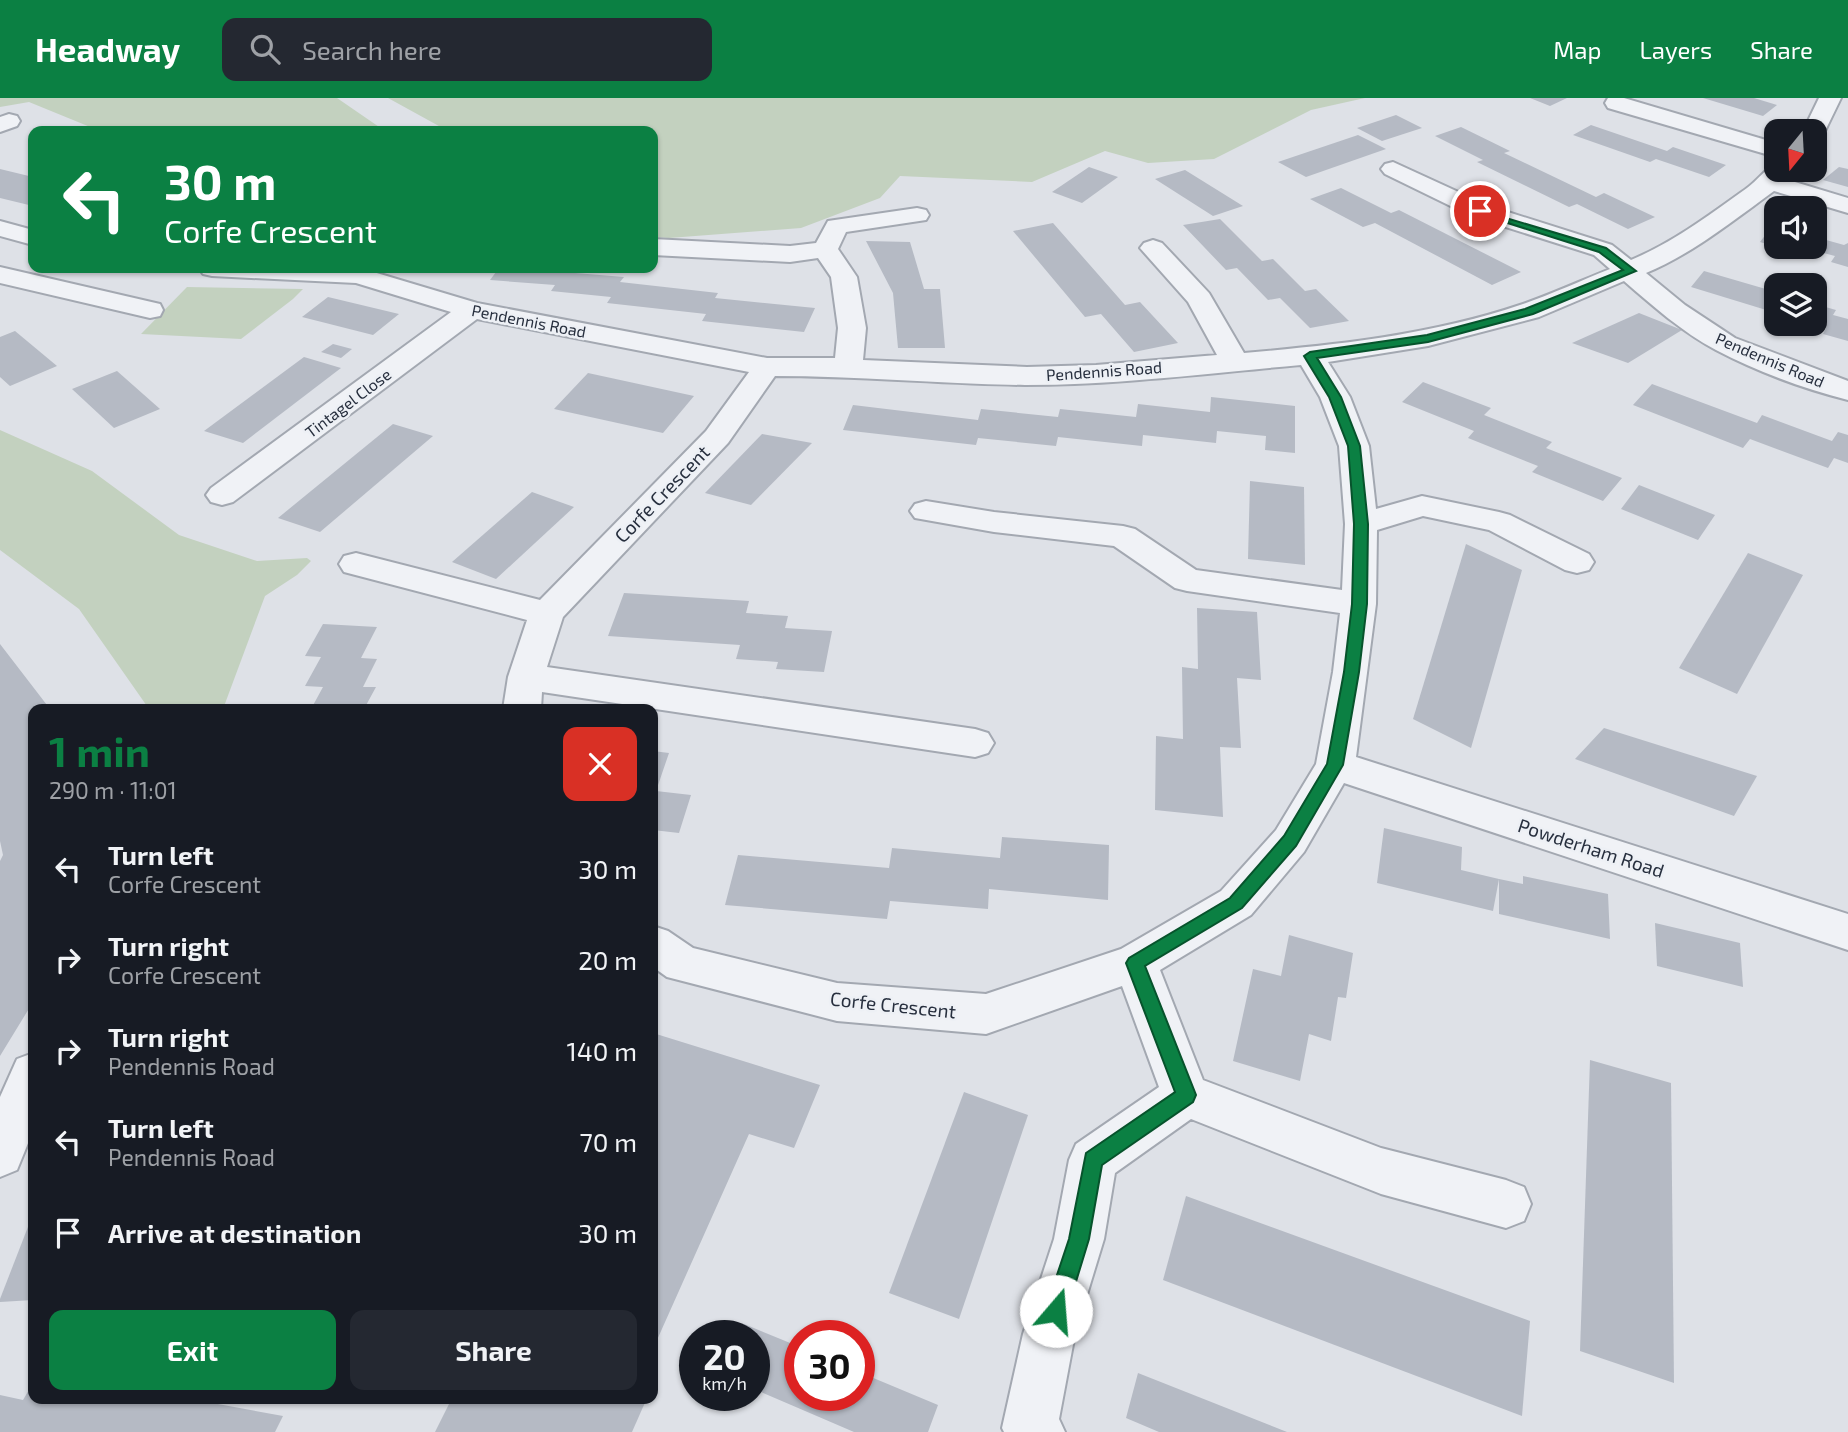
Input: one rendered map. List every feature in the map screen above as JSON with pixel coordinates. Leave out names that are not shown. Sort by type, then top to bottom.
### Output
[{"type":"street","points":[[1820,119],[1830,98]]},
{"type":"street","points":[[1616,103],[1764,146]]},
{"type":"street","name":"Pendennis Road","points":[[1393,169],[1480,211],[1603,250],[1675,311],[1725,344],[1797,374],[1848,391]]},
{"type":"street","name":"Pendennis Road","points":[[317,273],[359,275],[472,310],[767,367],[848,367],[922,373],[1027,376],[1096,374],[1310,356],[1428,338],[1529,312],[1654,260],[1720,219],[1768,182]]},
{"type":"street","name":"Pendennis Road","points":[[1791,182],[1848,205]]},
{"type":"street","points":[[825,249],[837,226],[917,215]]},
{"type":"street","points":[[658,247],[790,254],[825,249]]},
{"type":"street","points":[[1153,248],[1199,299],[1234,361]]},
{"type":"street","points":[[825,249],[844,277],[852,328],[848,367]]},
{"type":"street","points":[[0,275],[72,295],[150,310]]},
{"type":"street","name":"Tintagel Close","points":[[222,495],[472,310]]},
{"type":"street","name":"Corfe Crescent","points":[[658,947],[682,964],[837,1002],[986,1014],[1135,963],[1236,903],[1290,841],[1335,765],[1351,672],[1359,604],[1361,524],[1354,446],[1335,397],[1310,356]]},
{"type":"street","name":"Corfe Crescent","points":[[623,704],[524,693],[547,613],[717,437],[767,367]]},
{"type":"street","points":[[1361,524],[1422,506],[1499,522],[1577,562]]},
{"type":"street","points":[[926,511],[1123,537],[1187,579],[1359,604]]},
{"type":"street","points":[[356,564],[547,613]]},
{"type":"street","name":"Corfe Crescent","points":[[658,708],[975,743]]},
{"type":"street","name":"Powderham Road","points":[[1335,765],[1848,932]]},
{"type":"street","points":[[1135,963],[1186,1095],[1381,1171],[1506,1205]]},
{"type":"street","points":[[0,1154],[28,1086]]},
{"type":"street","points":[[1037,1432],[1030,1429],[1046,1348],[1079,1239],[1093,1160],[1186,1095]]},
{"type":"green space","points":[[0,98],[337,98],[378,126],[88,126],[29,102],[0,107]]},
{"type":"green space","points":[[388,98],[1365,98],[1311,110],[1214,159],[1148,163],[1105,151],[1032,182],[900,176],[880,198],[801,228],[669,238],[658,237],[658,126],[439,126]]},
{"type":"green space","points":[[187,287],[303,289],[241,339],[141,334]]},
{"type":"green space","points":[[0,430],[92,471],[179,535],[257,561],[307,558],[311,561],[297,575],[265,596],[225,704],[146,704],[79,609],[0,550]]},
{"type":"building","points":[[1530,98],[1567,98],[1550,106]]},
{"type":"building","points":[[1703,98],[1754,98],[1777,105],[1763,116]]},
{"type":"building","points":[[1396,115],[1422,128],[1382,141],[1357,128]]},
{"type":"building","points":[[1591,125],[1667,151],[1673,147],[1726,165],[1709,177],[1656,159],[1650,162],[1573,135]]},
{"type":"building","points":[[1461,127],[1510,151],[1504,153],[1596,197],[1604,193],[1655,217],[1628,229],[1577,204],[1569,207],[1477,162],[1483,160],[1435,136]]},
{"type":"building","points":[[1358,135],[1386,149],[1306,177],[1278,162]]},
{"type":"building","points":[[1089,167],[1118,177],[1082,203],[1052,192]]},
{"type":"building","points":[[1839,167],[1848,169],[1848,187],[1827,181],[1827,177]]},
{"type":"building","points":[[0,169],[28,176],[28,205],[0,198]]},
{"type":"building","points":[[1185,170],[1243,206],[1213,216],[1155,179]]},
{"type":"building","points":[[1341,188],[1391,213],[1399,210],[1521,272],[1492,285],[1375,223],[1363,227],[1310,199]]},
{"type":"building","points":[[1220,219],[1262,261],[1273,259],[1305,291],[1316,289],[1349,321],[1310,328],[1280,298],[1268,300],[1237,268],[1226,270],[1183,225]]},
{"type":"building","points":[[1053,223],[1125,305],[1140,302],[1178,343],[1134,352],[1101,314],[1085,317],[1013,231]]},
{"type":"building","points":[[1827,240],[1844,245],[1848,243],[1848,267],[1831,262],[1835,256],[1827,254]]},
{"type":"building","points":[[866,241],[910,242],[924,289],[940,289],[945,348],[898,348],[893,293]]},
{"type":"building","points":[[1704,271],[1764,288],[1764,309],[1691,287]]},
{"type":"building","points":[[495,273],[575,273],[624,277],[620,282],[718,293],[715,298],[815,308],[804,332],[702,321],[706,314],[607,303],[611,297],[551,291],[555,285],[490,280]]},
{"type":"building","points":[[328,297],[399,314],[373,335],[302,317]]},
{"type":"building","points":[[1827,307],[1836,310],[1833,315],[1848,319],[1848,341],[1827,335]]},
{"type":"building","points":[[1639,313],[1682,330],[1628,363],[1572,343]]},
{"type":"building","points":[[15,331],[57,366],[10,386],[0,377],[0,337]]},
{"type":"building","points":[[333,344],[352,349],[341,358],[321,352]]},
{"type":"building","points":[[304,357],[341,368],[243,443],[204,431]]},
{"type":"building","points":[[117,371],[160,409],[114,428],[72,389]]},
{"type":"building","points":[[588,373],[694,396],[663,433],[554,409]]},
{"type":"building","points":[[1423,382],[1491,408],[1484,415],[1552,442],[1546,448],[1622,478],[1603,501],[1532,472],[1538,466],[1468,438],[1474,431],[1402,402]]},
{"type":"building","points":[[1652,384],[1757,423],[1762,415],[1832,441],[1838,432],[1848,435],[1848,463],[1834,458],[1828,468],[1750,439],[1743,448],[1633,405]]},
{"type":"building","points":[[1211,397],[1295,406],[1295,453],[1265,450],[1266,436],[1217,431],[1216,443],[1143,435],[1142,446],[1058,437],[1056,446],[978,438],[976,445],[843,430],[853,405],[978,420],[981,409],[1058,417],[1060,409],[1136,417],[1138,404],[1210,412]]},
{"type":"building","points":[[393,424],[433,436],[320,532],[278,518]]},
{"type":"building","points":[[762,434],[812,443],[751,505],[705,493]]},
{"type":"building","points":[[1250,481],[1304,487],[1305,565],[1248,559]]},
{"type":"building","points":[[1639,485],[1715,515],[1698,540],[1621,509]]},
{"type":"building","points":[[532,492],[574,507],[496,579],[452,562]]},
{"type":"building","points":[[1466,544],[1522,570],[1471,748],[1413,719]]},
{"type":"building","points":[[1748,553],[1803,575],[1737,694],[1679,668]]},
{"type":"building","points":[[624,593],[749,601],[746,613],[788,616],[785,628],[832,631],[824,672],[776,669],[778,662],[736,659],[740,645],[608,636]]},
{"type":"building","points":[[1197,608],[1257,612],[1261,680],[1237,678],[1241,748],[1220,747],[1223,817],[1155,810],[1156,736],[1183,739],[1182,667],[1198,669]]},
{"type":"building","points":[[323,624],[377,627],[361,658],[377,659],[363,687],[376,687],[367,704],[314,704],[323,687],[305,686],[321,657],[305,656]]},
{"type":"building","points":[[0,644],[46,704],[28,704],[28,1010],[0,1056],[0,861],[3,855],[0,841]]},
{"type":"building","points":[[1604,728],[1757,776],[1734,816],[1575,759]]},
{"type":"building","points":[[658,752],[669,753],[658,785]]},
{"type":"building","points":[[658,791],[691,795],[679,833],[658,831]]},
{"type":"building","points":[[1384,828],[1462,847],[1461,870],[1499,879],[1493,911],[1377,883]]},
{"type":"building","points":[[1002,837],[1109,845],[1108,900],[989,889],[988,909],[890,901],[887,919],[725,905],[738,855],[889,868],[892,848],[1000,858]]},
{"type":"building","points":[[1523,876],[1608,894],[1610,939],[1499,914],[1499,879],[1523,884]]},
{"type":"building","points":[[1655,923],[1740,943],[1743,987],[1657,966]]},
{"type":"building","points":[[1289,935],[1353,953],[1346,998],[1338,997],[1331,1041],[1309,1034],[1300,1081],[1233,1061],[1253,969],[1281,976]]},
{"type":"building","points":[[658,1035],[820,1085],[794,1148],[749,1134],[658,1338]]},
{"type":"building","points":[[1590,1060],[1671,1083],[1674,1383],[1580,1351]]},
{"type":"building","points":[[964,1092],[1028,1115],[959,1319],[889,1293]]},
{"type":"building","points":[[1186,1196],[1530,1321],[1522,1416],[1163,1280]]},
{"type":"building","points":[[28,1227],[28,1300],[0,1302]]},
{"type":"building","points":[[770,1335],[784,1340],[784,1402],[770,1396]]},
{"type":"building","points":[[1138,1373],[1287,1432],[1159,1432],[1126,1418]]},
{"type":"building","points":[[875,1379],[938,1405],[928,1432],[854,1432],[805,1411],[875,1411]]},
{"type":"building","points":[[28,1392],[28,1404],[218,1404],[283,1416],[275,1432],[0,1432],[0,1395],[23,1400]]},
{"type":"building","points":[[449,1404],[644,1404],[632,1432],[435,1432]]},
{"type":"route","points":[[1056,1311],[1079,1239],[1093,1160],[1186,1095],[1135,963],[1236,903],[1290,841],[1335,765],[1351,672],[1359,604],[1361,524],[1354,446],[1335,397],[1310,356],[1428,338],[1529,312],[1630,271],[1603,250],[1480,211]]}]
